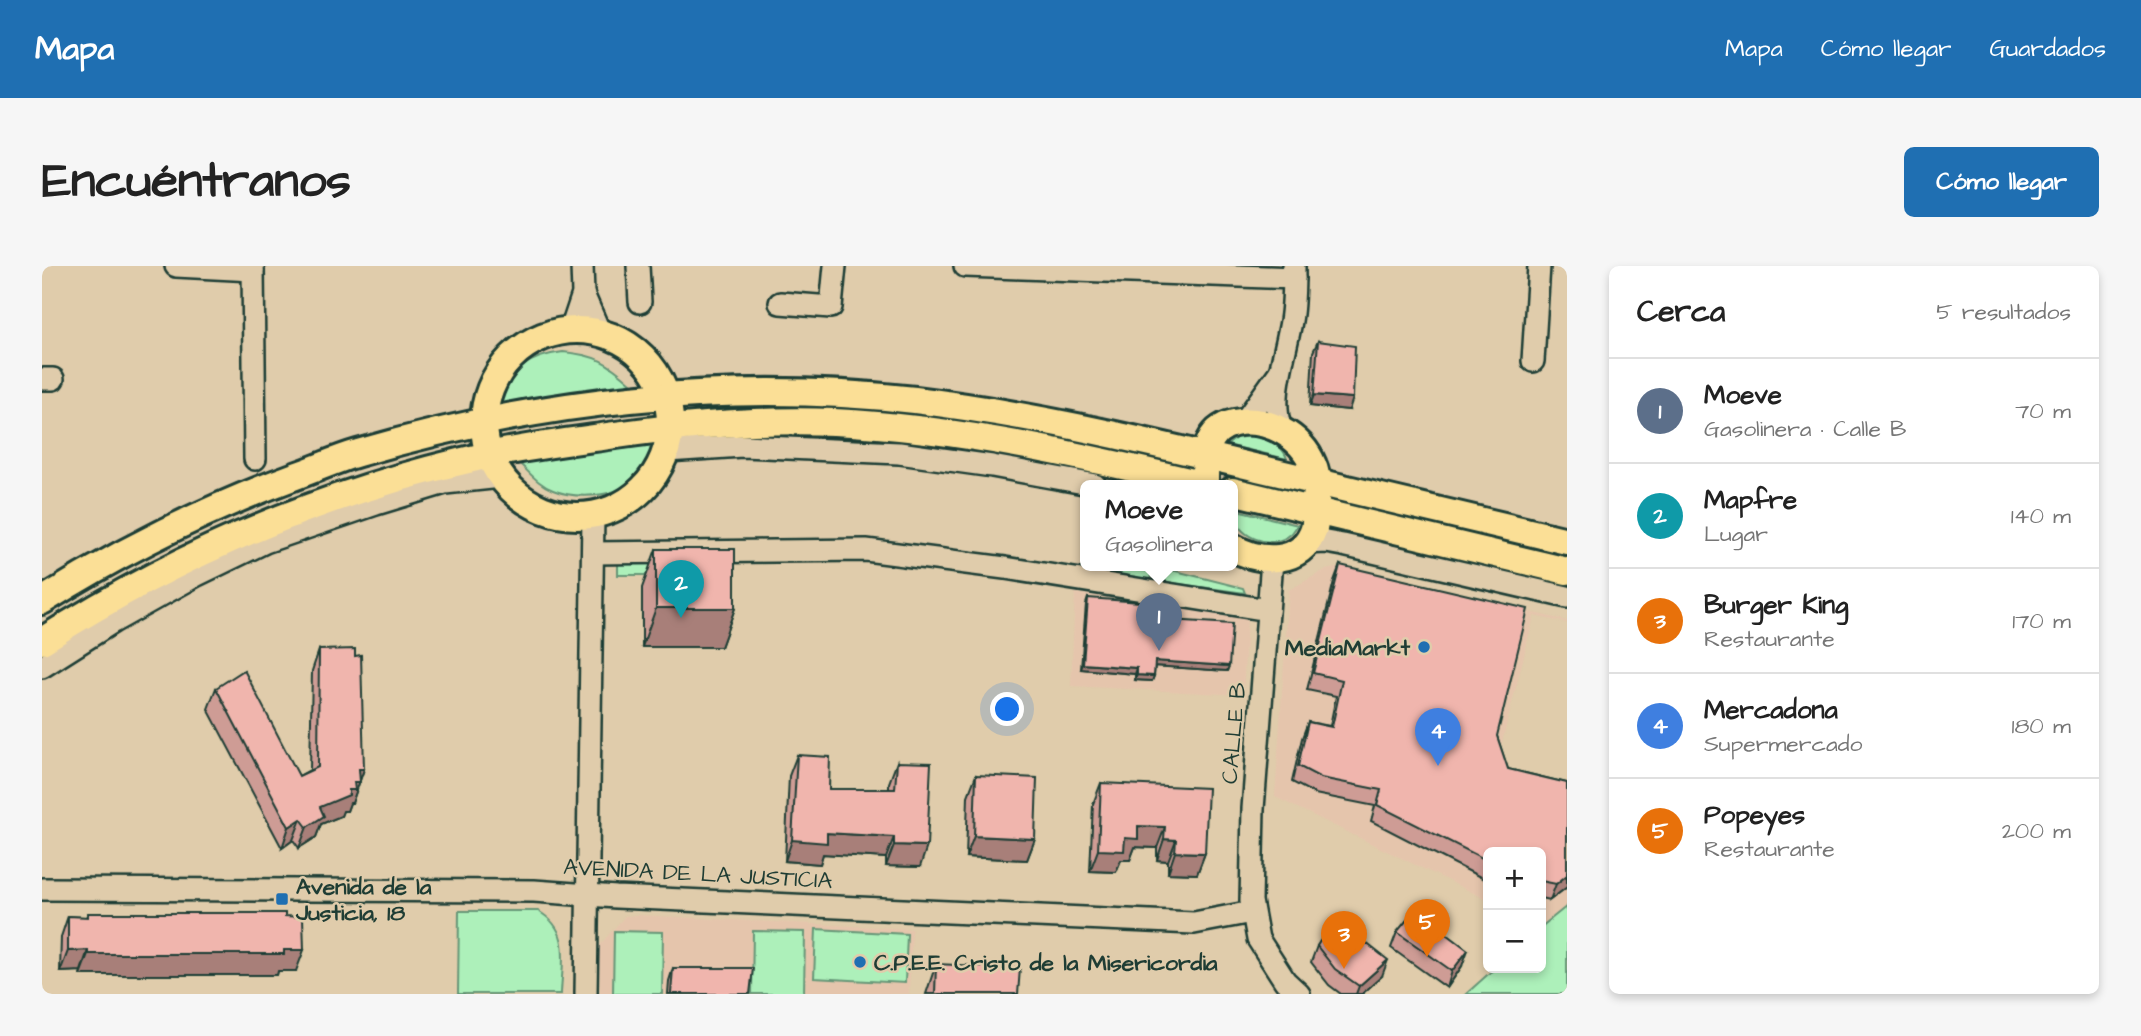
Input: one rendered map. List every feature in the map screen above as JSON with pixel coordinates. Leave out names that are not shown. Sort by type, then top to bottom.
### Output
[{"type":"main road","points":[[571,330],[600,333],[626,344],[648,362],[660,379],[667,396],[669,439],[659,470],[647,487],[631,500],[613,510],[593,516],[566,517],[541,510],[518,496],[495,466],[484,439],[485,407],[490,387],[503,365],[523,347],[546,335],[571,330]]},
{"type":"main road","points":[[42,601],[136,547],[210,510],[355,454],[483,422],[572,406],[739,391],[843,394],[912,400],[1026,416],[1567,541]]},
{"type":"main road","points":[[42,640],[145,579],[288,515],[408,475],[495,466],[579,440],[669,439],[741,421],[836,422],[943,432],[1071,454],[1183,480]]},
{"type":"main road","points":[[1205,480],[1206,456],[1213,434],[1228,425],[1244,422],[1281,429],[1298,442],[1314,466],[1317,482],[1316,511],[1314,529],[1306,543],[1293,554],[1272,559],[1249,555],[1238,550]]},
{"type":"main road","points":[[1238,492],[1567,570]]},
{"type":"street","points":[[176,266],[253,268],[255,459]]},
{"type":"street","points":[[571,330],[583,294],[582,266]]},
{"type":"street","points":[[638,266],[640,302]]},
{"type":"street","points":[[780,303],[831,307],[835,266]]},
{"type":"street","points":[[965,266],[1294,272],[1291,323],[1281,371],[1277,411],[1281,429]]},
{"type":"street","points":[[1533,361],[1539,266]]},
{"type":"street","points":[[583,294],[600,333]]},
{"type":"street","points":[[1244,422],[1281,371]]},
{"type":"street","points":[[669,439],[742,446],[899,453],[1080,482]]},
{"type":"street","points":[[42,667],[113,622],[197,575],[265,542],[495,466]]},
{"type":"street","points":[[586,994],[593,516]]},
{"type":"street","points":[[1306,543],[1343,545],[1567,597]]},
{"type":"street","points":[[593,554],[866,550],[1005,568],[1268,610]]},
{"type":"street","name":"CALLE B","points":[[1252,912],[1253,809],[1272,559]]},
{"type":"street","name":"AVENIDA DE LA JUSTICIA","points":[[42,888],[534,891],[1194,923],[1252,912]]},
{"type":"street","points":[[1252,912],[1258,939],[1265,952],[1285,981],[1299,994]]},
{"type":"shaded area","points":[[1340,567],[1567,621],[1534,616],[1499,754],[1502,785],[1491,752],[1522,625],[1307,689],[1336,696],[1315,794],[1375,806],[1372,821],[1483,878],[1483,898],[1275,797],[1289,590],[1325,570]]},
{"type":"shaded area","points":[[1075,593],[1247,617],[1243,695],[1071,686]]},
{"type":"shaded area","points":[[1567,887],[1567,906],[1546,922],[1546,899],[1550,900]]},
{"type":"shaded area","points":[[625,916],[912,929],[909,994],[600,994],[599,946]]},
{"type":"green space","points":[[563,352],[601,361],[632,384],[501,404],[506,382],[521,367],[541,357]]},
{"type":"green space","points":[[1250,436],[1273,443],[1282,449],[1287,459],[1227,445],[1236,438]]},
{"type":"green space","points":[[656,444],[653,460],[645,473],[618,490],[601,494],[584,496],[553,490],[519,463]]},
{"type":"green space","points":[[1238,510],[1298,525],[1291,534],[1274,541],[1254,538],[1239,527]]},
{"type":"green space","points":[[650,562],[650,575],[618,575],[618,563]]},
{"type":"green space","points":[[1089,571],[1151,571],[1150,581]]},
{"type":"green space","points":[[1159,571],[1176,571],[1243,588],[1245,593],[1157,581]]},
{"type":"green space","points":[[1567,906],[1567,994],[1466,994],[1489,973],[1546,973],[1546,923]]},
{"type":"green space","points":[[459,911],[538,911],[549,919],[556,927],[563,947],[561,994],[458,994]]},
{"type":"green space","name":"C.P.E.E. Cristo de la Misericordia","points":[[816,929],[907,934],[905,983],[814,978]]},
{"type":"green space","points":[[614,931],[663,932],[662,994],[613,994]]},
{"type":"green space","points":[[753,931],[805,932],[804,994],[752,994]]},
{"type":"building","points":[[1318,341],[1355,346],[1353,398],[1314,395]]},
{"type":"building","points":[[656,549],[735,549],[735,608],[656,608]]},
{"type":"building","points":[[1340,565],[1528,609],[1497,736],[1508,769],[1567,783],[1567,875],[1556,884],[1546,882],[1546,847],[1483,847],[1483,858],[1377,805],[1381,790],[1321,778],[1298,766],[1308,722],[1332,727],[1342,680],[1313,673]]},
{"type":"building","points":[[1088,598],[1140,602],[1139,618],[1232,624],[1229,666],[1155,661],[1154,676],[1137,675],[1137,668],[1083,664]]},
{"type":"building","points":[[355,649],[355,656],[361,655],[364,769],[359,769],[360,782],[354,782],[355,790],[349,790],[349,795],[320,807],[324,816],[307,827],[301,819],[289,827],[216,688],[244,670],[299,776],[318,767],[319,650]]},
{"type":"building","points":[[797,755],[830,757],[829,789],[895,789],[897,762],[931,763],[927,846],[894,845],[894,837],[827,833],[827,843],[792,840]]},
{"type":"building","points":[[976,775],[1037,778],[1035,839],[974,836]]},
{"type":"building","points":[[1101,783],[1208,788],[1205,853],[1175,852],[1176,840],[1164,839],[1165,827],[1138,826],[1138,839],[1125,838],[1124,851],[1098,850]]},
{"type":"building","points":[[1415,910],[1468,950],[1452,971],[1397,932]]},
{"type":"building","points":[[88,913],[285,913],[285,916],[303,917],[304,950],[284,950],[284,954],[88,954],[88,950],[68,951],[68,916],[88,917]]},
{"type":"building","points":[[1334,918],[1388,960],[1359,986],[1335,969],[1317,946]]},
{"type":"building","points":[[936,964],[1020,968],[1018,994],[935,994]]},
{"type":"building","points":[[673,968],[753,968],[750,994],[671,994]]},
{"type":"place","name":"Mapfre","points":[[681,618]]},
{"type":"place","name":"MediaMarkt","points":[[1424,647]]},
{"type":"place","name":"Moeve","points":[[1159,651]]},
{"type":"place","name":"Mercadona","points":[[1438,766]]},
{"type":"place","name":"Avenida de la Justicia, 18","points":[[282,899]]},
{"type":"place","name":"Popeyes","points":[[1427,957]]},
{"type":"place","name":"C.P.E.E. Cristo de la Misericordia","points":[[860,962]]},
{"type":"place","name":"Burger King","points":[[1344,969]]}]
